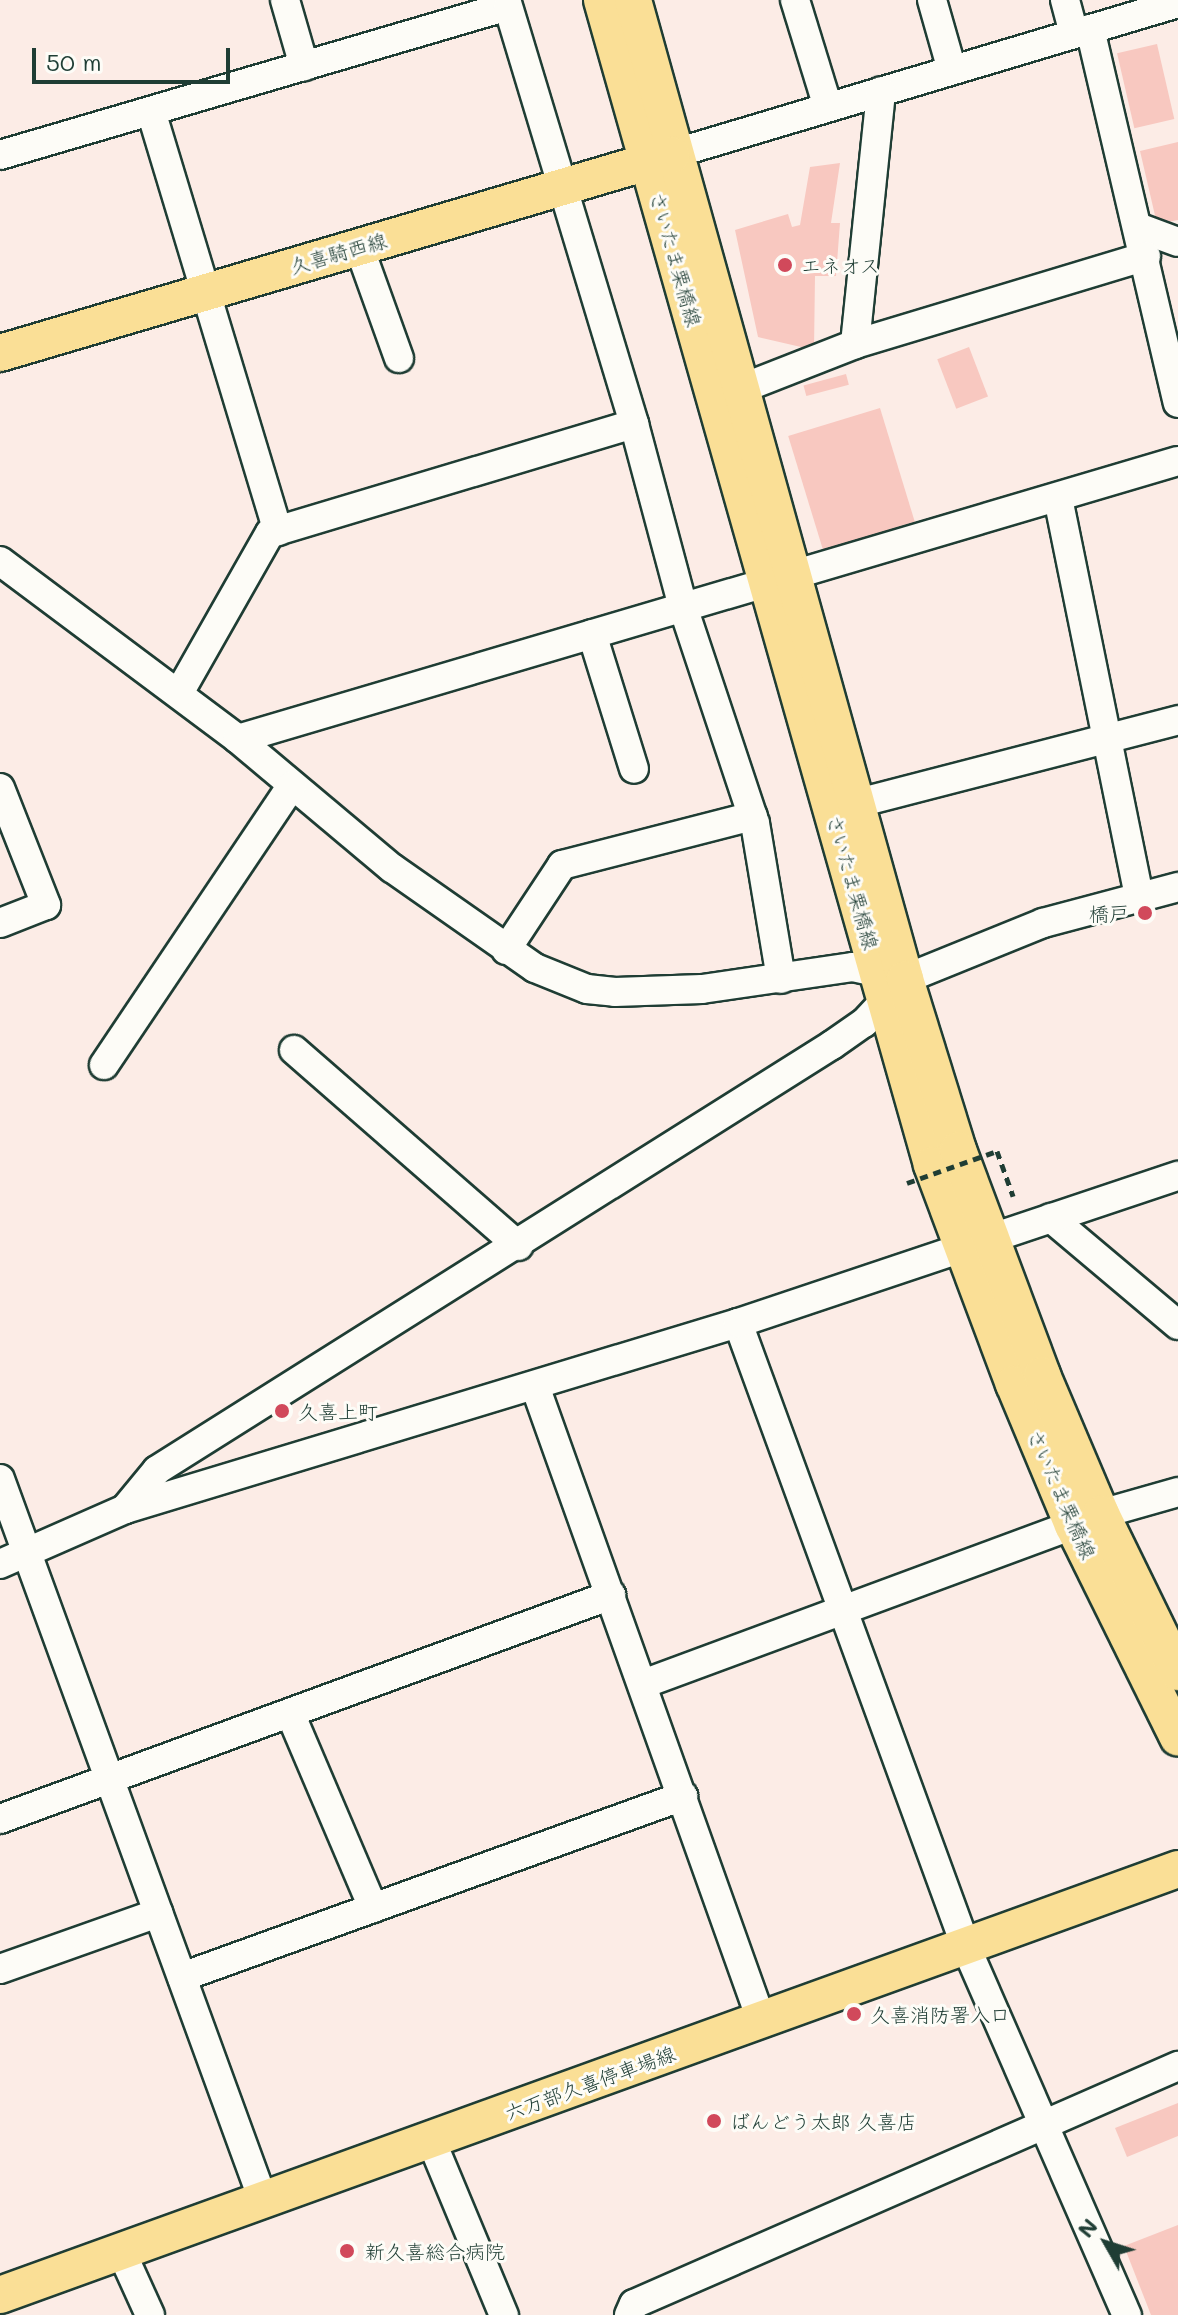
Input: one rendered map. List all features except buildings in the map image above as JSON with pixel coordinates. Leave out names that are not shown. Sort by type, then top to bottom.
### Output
[{"type":"main road","name":"さいたま栗橋線","points":[[602,0],[662,158],[743,388],[782,580],[858,803],[890,985]]},
{"type":"main road","name":"さいたま栗橋線","points":[[633,0],[662,158],[782,580],[890,985],[975,1242],[1178,1737]]},
{"type":"main road","name":"久喜騎西線","points":[[0,353],[662,158]]},
{"type":"main road","name":"さいたま栗橋線","points":[[1087,1520],[1178,1672]]},
{"type":"main road","name":"六万部久喜停車場線","points":[[0,2295],[762,2022],[1178,1869]]},
{"type":"street","points":[[285,0],[304,66]]},
{"type":"street","points":[[795,0],[828,107]]},
{"type":"street","points":[[932,0],[952,70]]},
{"type":"street","points":[[1065,0],[1082,32],[1140,228],[1178,403]]},
{"type":"street","points":[[662,158],[1178,3]]},
{"type":"street","points":[[0,155],[508,6],[559,189],[634,424],[683,607],[753,816],[781,979]]},
{"type":"street","points":[[855,344],[881,91]]},
{"type":"street","points":[[151,111],[278,531]]},
{"type":"street","points":[[1140,228],[1178,242]]},
{"type":"street","points":[[359,247],[399,358]]},
{"type":"street","points":[[743,388],[855,344],[1146,256]]},
{"type":"street","points":[[179,693],[270,533],[634,424]]},
{"type":"street","points":[[238,739],[1178,461]]},
{"type":"street","points":[[1058,498],[1104,739],[1139,897]]},
{"type":"street","points":[[0,561],[238,739],[392,868],[506,950],[565,981],[615,992],[702,989],[853,967],[890,985]]},
{"type":"street","points":[[592,634],[634,769]]},
{"type":"street","points":[[858,803],[1178,720]]},
{"type":"street","points":[[104,1065],[292,785]]},
{"type":"street","points":[[0,788],[46,905],[0,923]]},
{"type":"street","points":[[506,950],[562,865],[753,816]]},
{"type":"street","points":[[125,1509],[157,1470],[519,1246],[832,1045],[890,985],[1043,923],[1178,887]]},
{"type":"street","points":[[294,1050],[519,1246]]},
{"type":"street","points":[[0,1564],[25,1549],[125,1509],[738,1323],[1178,1176]]},
{"type":"street","points":[[1051,1218],[1178,1325]]},
{"type":"street","points":[[738,1323],[966,1947],[1127,2315]]},
{"type":"street","points":[[535,1386],[762,2022]]},
{"type":"street","points":[[0,1479],[263,2200]]},
{"type":"street","points":[[643,1684],[1087,1520],[1178,1492]]},
{"type":"street","points":[[0,1819],[611,1595]]},
{"type":"street","points":[[290,1713],[373,1908]]},
{"type":"street","points":[[182,1977],[683,1796]]},
{"type":"street","points":[[0,1969],[158,1913]]},
{"type":"street","points":[[629,2315],[634,2304],[1178,2066]]},
{"type":"street","points":[[431,2140],[504,2315]]},
{"type":"street","points":[[121,2251],[150,2315]]},
{"type":"path","points":[[907,1183],[997,1151],[1013,1196]]},
{"type":"place","name":"エネオス","points":[[785,265]]},
{"type":"place","name":"橋戸","points":[[1145,913]]},
{"type":"place","name":"久喜上町","points":[[282,1411]]},
{"type":"place","name":"久喜消防署入口","points":[[854,2014]]},
{"type":"place","name":"ばんどう太郎 久喜店","points":[[714,2121]]},
{"type":"place","name":"新久喜総合病院","points":[[347,2251]]}]
